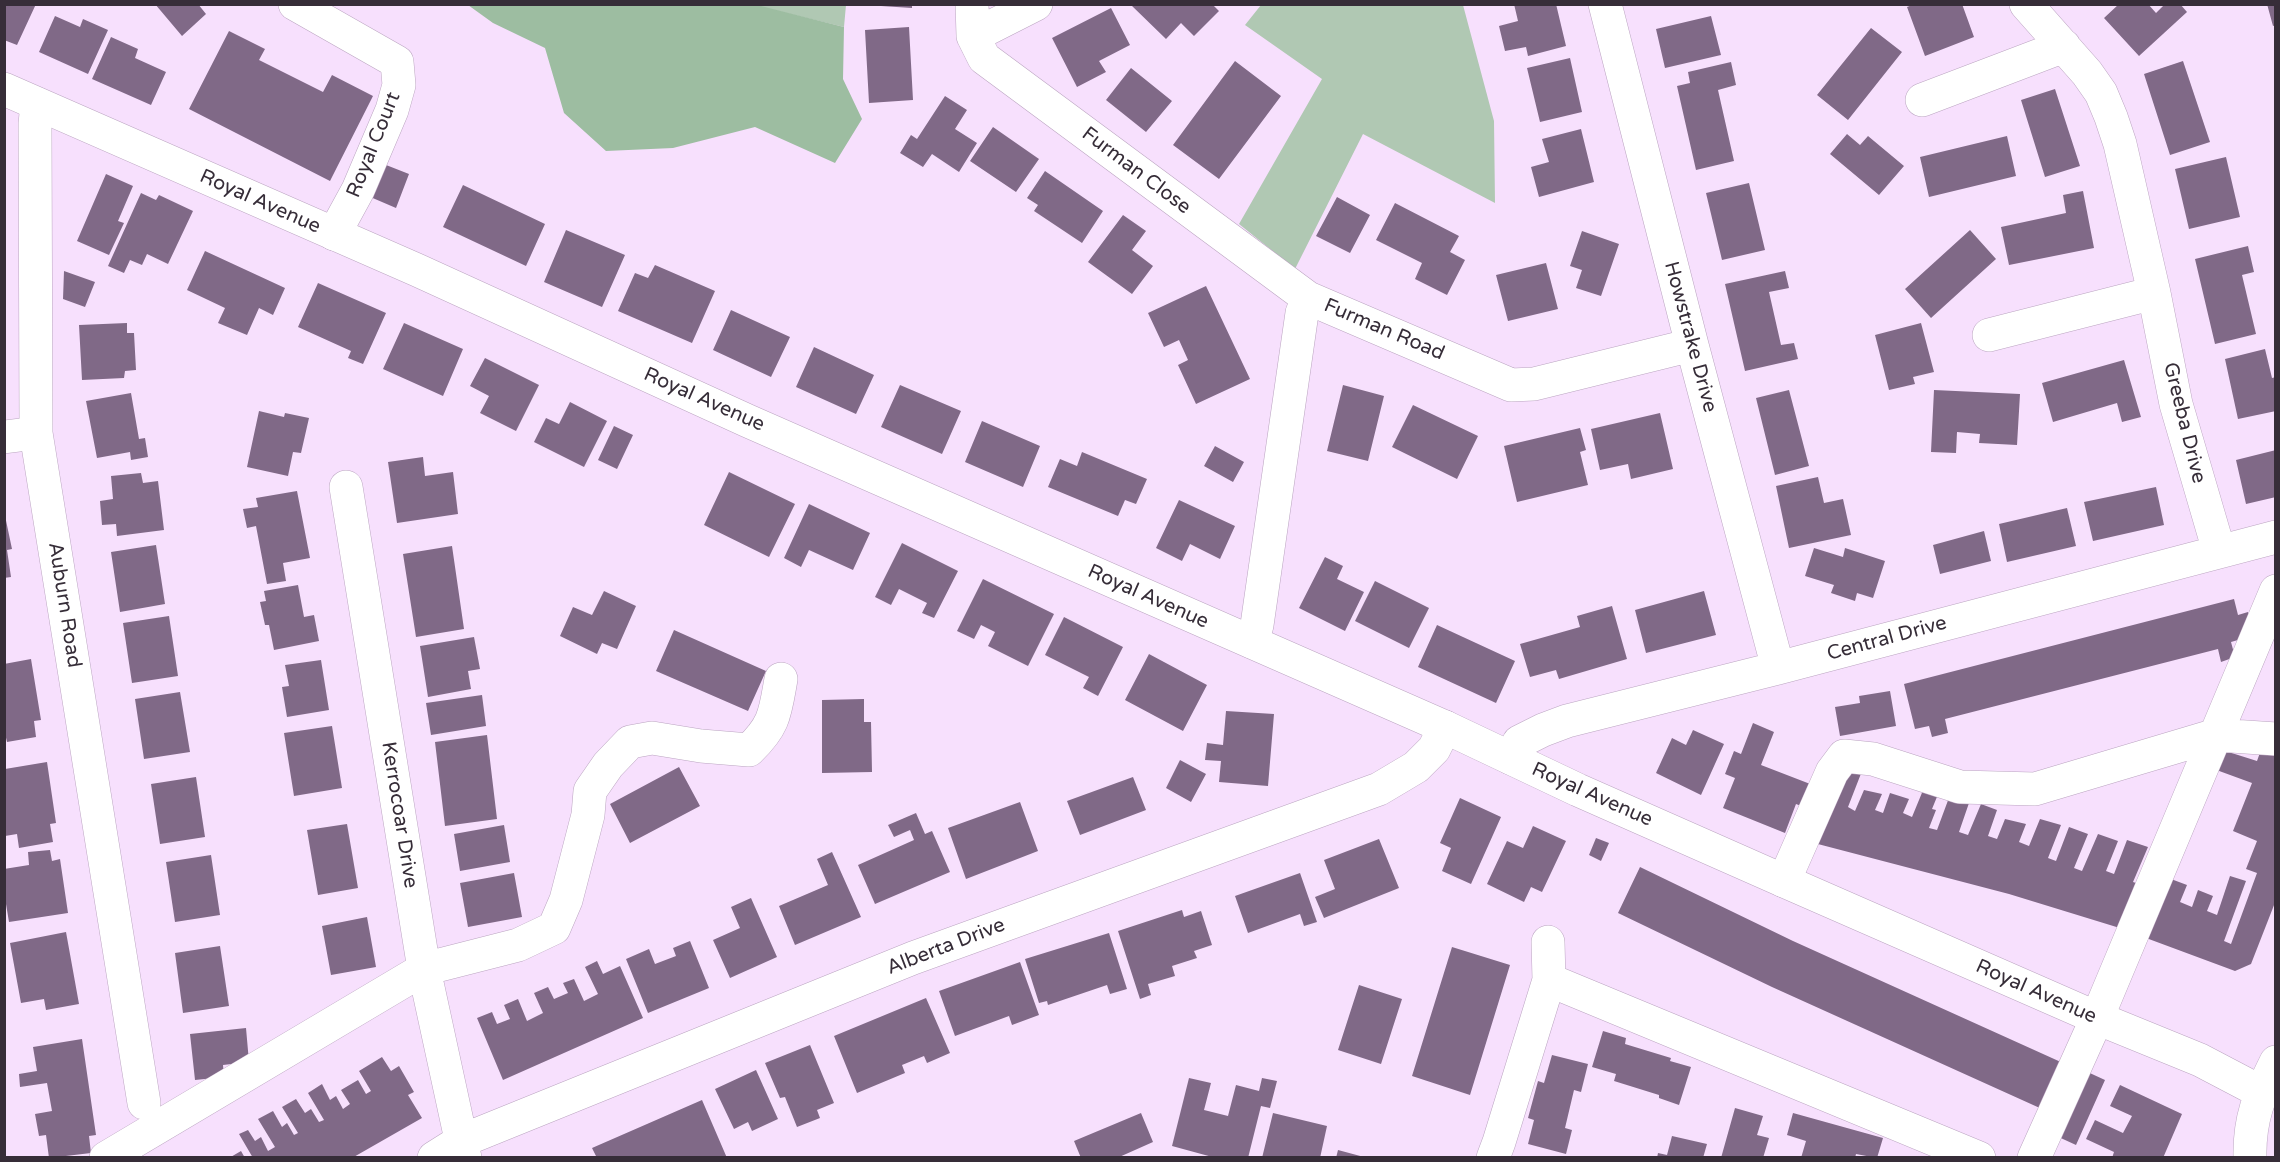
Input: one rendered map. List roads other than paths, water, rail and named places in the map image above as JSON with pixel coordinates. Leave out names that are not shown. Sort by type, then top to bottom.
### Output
[{"type":"street","name":"Royal Court","points":[[295,4],[397,62],[399,85],[392,110],[358,190],[334,234]]},
{"type":"street","name":"Furman Close","points":[[1036,4],[973,20],[984,58],[1308,298]]},
{"type":"street","name":"Howstrake Drive","points":[[1605,4],[1778,668]]},
{"type":"street","name":"Greeba Drive","points":[[2026,4],[2064,46],[2101,93],[2111,117],[2120,144],[2154,293],[2176,404],[2218,551]]},
{"type":"street","points":[[1922,100],[2064,46]]},
{"type":"street","name":"Royal Avenue","points":[[4,89],[334,234],[759,426],[1445,727],[1784,881],[2097,1018],[2200,1060],[2261,1092]]},
{"type":"street","name":"Auburn Road","points":[[37,104],[34,124],[36,434],[144,1103]]},
{"type":"street","points":[[1989,335],[2154,293]]},
{"type":"street","name":"Furman Road","points":[[1252,642],[1257,625],[1302,313],[1308,298],[1511,385],[1534,384],[1692,345]]},
{"type":"street","points":[[4,437],[36,434]]},
{"type":"street","name":"Kerrocoar Drive","points":[[346,487],[453,1152]]},
{"type":"street","name":"Central Drive","points":[[1510,758],[1519,742],[1567,721],[2276,537]]},
{"type":"street","points":[[2034,1158],[2097,1018],[2276,591]]},
{"type":"street","points":[[106,1158],[424,969],[518,945],[554,928],[566,900],[588,815],[590,791],[608,765],[630,742],[652,738],[701,746],[749,750],[765,735],[774,717],[781,679]]},
{"type":"street","name":"Alberta Drive","points":[[453,1152],[913,958],[1378,789],[1416,768],[1434,749],[1445,727]]},
{"type":"street","points":[[1784,881],[1832,772],[1844,756],[1873,759],[1960,787],[2035,789],[2216,735],[2276,739]]},
{"type":"street","points":[[1493,1158],[1549,980],[1548,942]]},
{"type":"street","points":[[1549,980],[1979,1158]]},
{"type":"street","points":[[2250,1158],[2249,1133],[2261,1092],[2276,1062]]}]
